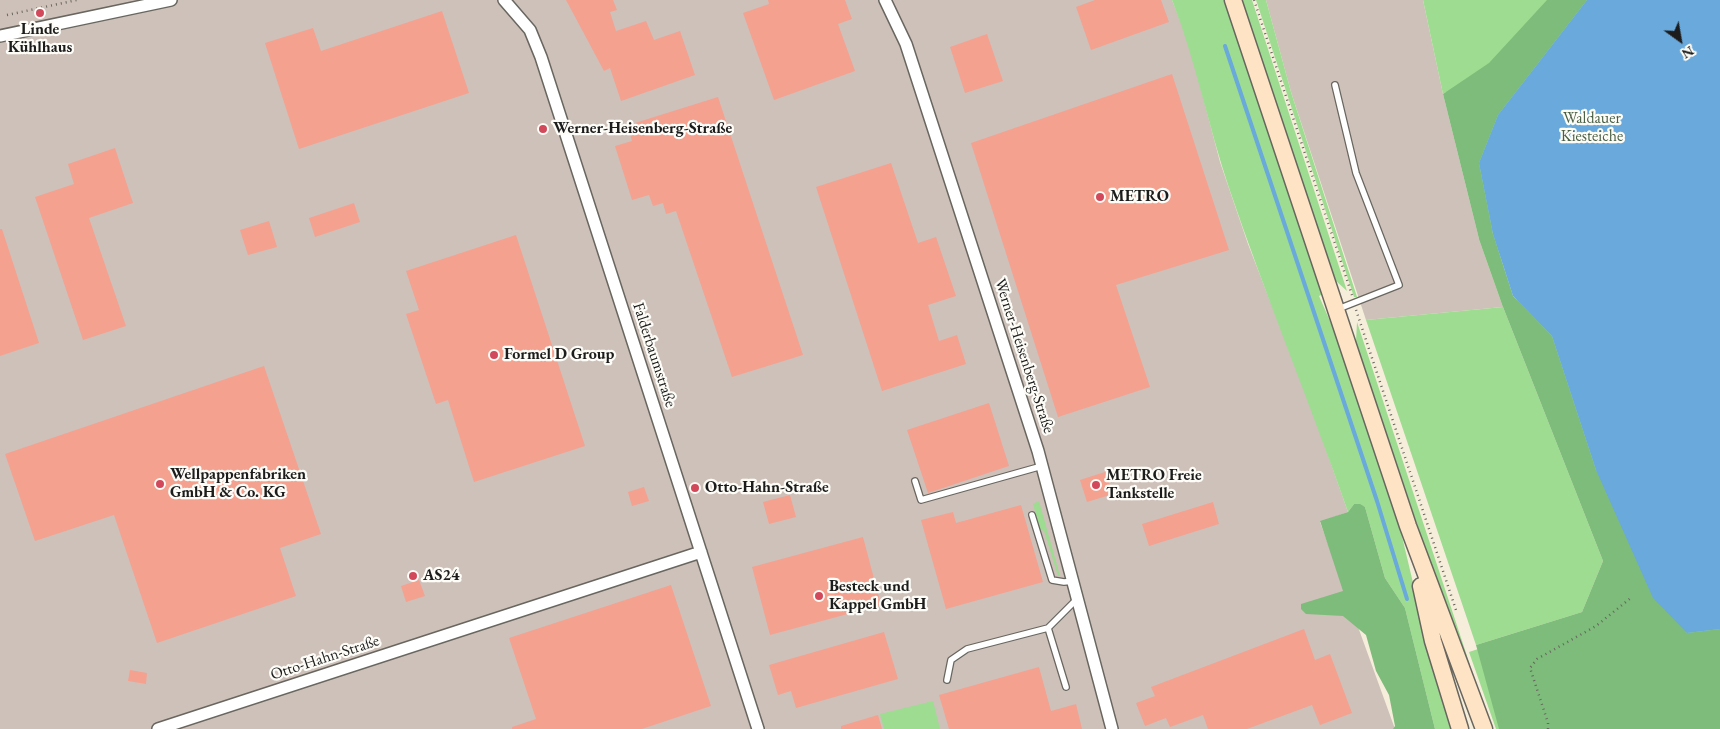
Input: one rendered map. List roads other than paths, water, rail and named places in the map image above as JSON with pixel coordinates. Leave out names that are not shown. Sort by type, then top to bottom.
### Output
[{"type":"main road","points":[[1233,0],[1408,526],[1484,729]]},
{"type":"main road","points":[[1408,526],[1432,641],[1460,729]]},
{"type":"street","points":[[0,36],[172,0]]},
{"type":"street","name":"Falderbaumstraße","points":[[504,0],[530,30],[541,57],[758,729]]},
{"type":"street","name":"Werner-Heisenberg-Straße","points":[[885,0],[906,44],[1042,466],[1112,729]]},
{"type":"street","name":"Otto-Hahn-Straße","points":[[158,729],[701,552]]},
{"type":"lane","points":[[1335,85],[1356,172],[1399,285],[1336,309]]},
{"type":"lane","points":[[915,481],[920,500],[1042,466]]},
{"type":"lane","points":[[1032,515],[1052,580],[1074,581]]},
{"type":"lane","points":[[947,680],[951,660],[968,649],[1048,628],[1078,597]]},
{"type":"lane","points":[[1048,628],[1066,687]]},
{"type":"water","name":"Waldauer Kiesteiche","points":[[1587,0],[1720,0],[1720,629],[1687,633],[1653,598],[1596,470],[1552,336],[1513,296],[1493,234],[1479,163],[1498,115]]},
{"type":"waterway","points":[[1225,46],[1377,501],[1407,599]]},
{"type":"place","name":"Linde Kühlhaus","points":[[40,13]]},
{"type":"place","name":"Werner-Heisenberg-Straße","points":[[543,129]]},
{"type":"place","name":"METRO","points":[[1100,197]]},
{"type":"place","name":"Formel D Group","points":[[494,355]]},
{"type":"place","name":"Wellpappenfabriken GmbH & Co. KG","points":[[160,484]]},
{"type":"place","name":"METRO Freie Tankstelle","points":[[1096,485]]},
{"type":"place","name":"Otto-Hahn-Straße","points":[[695,488]]},
{"type":"place","name":"AS24","points":[[413,576]]},
{"type":"place","name":"Besteck und Kappel GmbH","points":[[819,596]]}]
